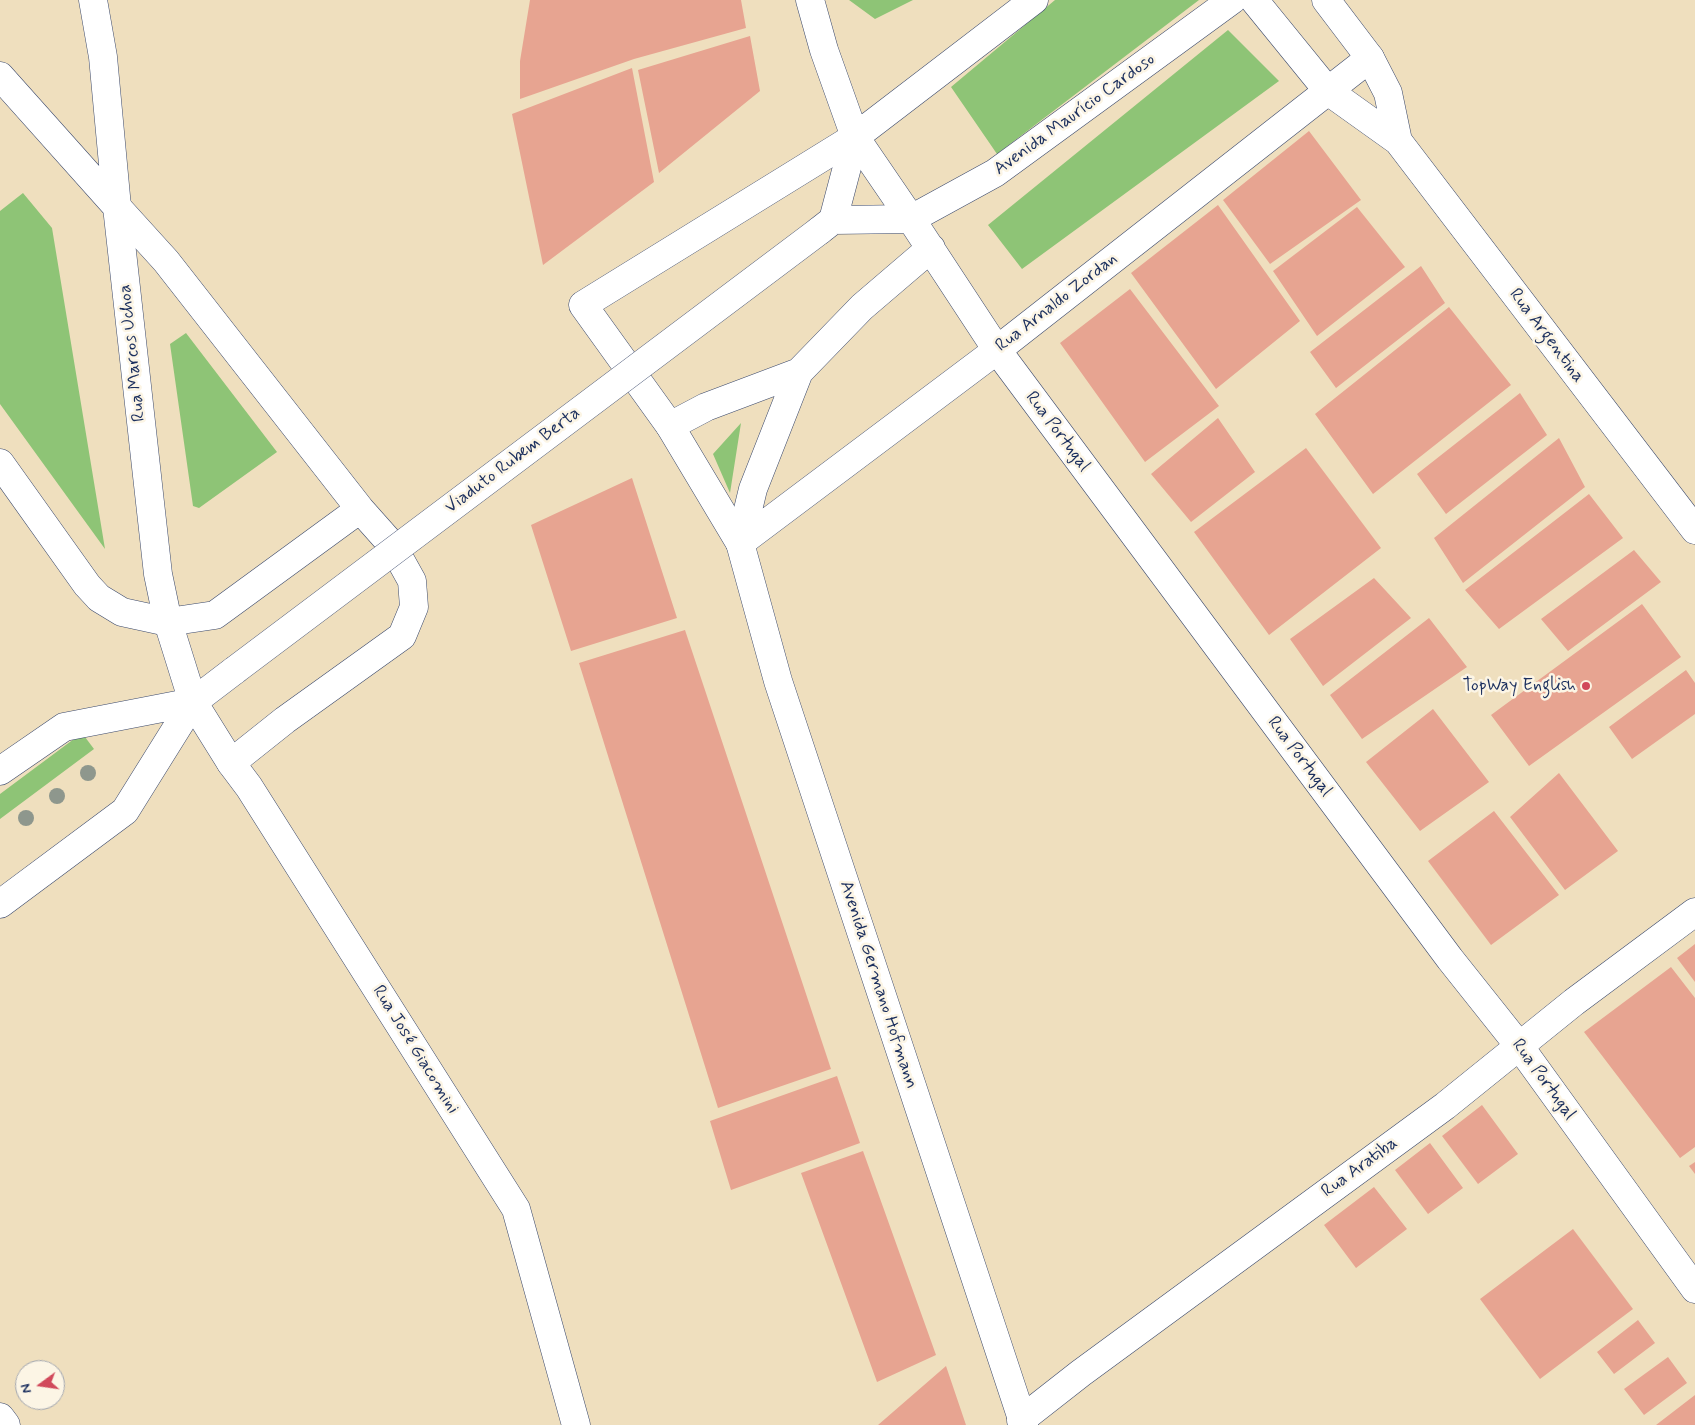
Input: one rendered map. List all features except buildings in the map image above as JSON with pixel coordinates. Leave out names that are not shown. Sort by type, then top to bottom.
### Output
[{"type":"street","name":"Rua Marcos Uchoa","points":[[93,0],[104,57],[117,207],[158,574],[168,622],[193,702]]},
{"type":"street","name":"Rua Portugal","points":[[810,0],[824,50],[855,137],[931,248],[996,350],[1450,959],[1520,1048],[1695,1289]]},
{"type":"street","points":[[740,543],[670,426],[584,304],[855,137],[1034,0]]},
{"type":"street","name":"Avenida Maurício Cardoso","points":[[911,219],[995,173],[1232,0]]},
{"type":"street","name":"Rua Argentina","points":[[1254,0],[1328,90],[1398,141],[1695,530]]},
{"type":"street","name":"Rua Argentina","points":[[1326,0],[1370,58],[1388,93],[1398,141]]},
{"type":"street","name":"Rua Arnaldo Zordan","points":[[740,543],[996,350],[1370,58]]},
{"type":"street","points":[[0,76],[166,261],[360,509],[392,545],[412,581],[414,607],[402,636],[286,720],[231,763]]},
{"type":"street","points":[[855,137],[826,225],[911,219]]},
{"type":"street","name":"Viaduto Rubem Berta","points":[[193,702],[826,225]]},
{"type":"street","points":[[740,543],[753,489],[799,372],[862,307],[931,248]]},
{"type":"street","points":[[670,426],[706,407],[799,372]]},
{"type":"street","points":[[0,463],[87,585],[99,598],[122,612],[168,622],[215,615],[360,509]]},
{"type":"street","name":"Avenida Germano Hofmann","points":[[740,543],[778,681],[1023,1422]]},
{"type":"street","points":[[0,771],[64,727],[193,702]]},
{"type":"street","points":[[0,904],[125,811],[193,702]]},
{"type":"street","name":"Rua José Giacomini","points":[[193,702],[231,763],[249,787],[516,1210],[576,1425]]},
{"type":"street","name":"Rua Aratiba","points":[[1023,1422],[1088,1367],[1445,1106],[1520,1048],[1574,1002],[1695,912]]},
{"type":"street","points":[[0,1417],[6,1425]]},
{"type":"green space","points":[[849,0],[913,0],[875,19]]},
{"type":"green space","points":[[1055,0],[1199,0],[997,154],[951,87]]},
{"type":"green space","points":[[1228,30],[1279,81],[1022,269],[988,225]]},
{"type":"green space","points":[[23,193],[52,228],[105,549],[0,404],[0,211]]},
{"type":"green space","points":[[186,333],[277,452],[199,508],[193,506],[170,344]]},
{"type":"green space","points":[[741,423],[730,493],[713,454]]},
{"type":"green space","points":[[82,733],[94,749],[0,819],[0,794]]},
{"type":"place","name":"TopWay English","points":[[1586,686]]}]
